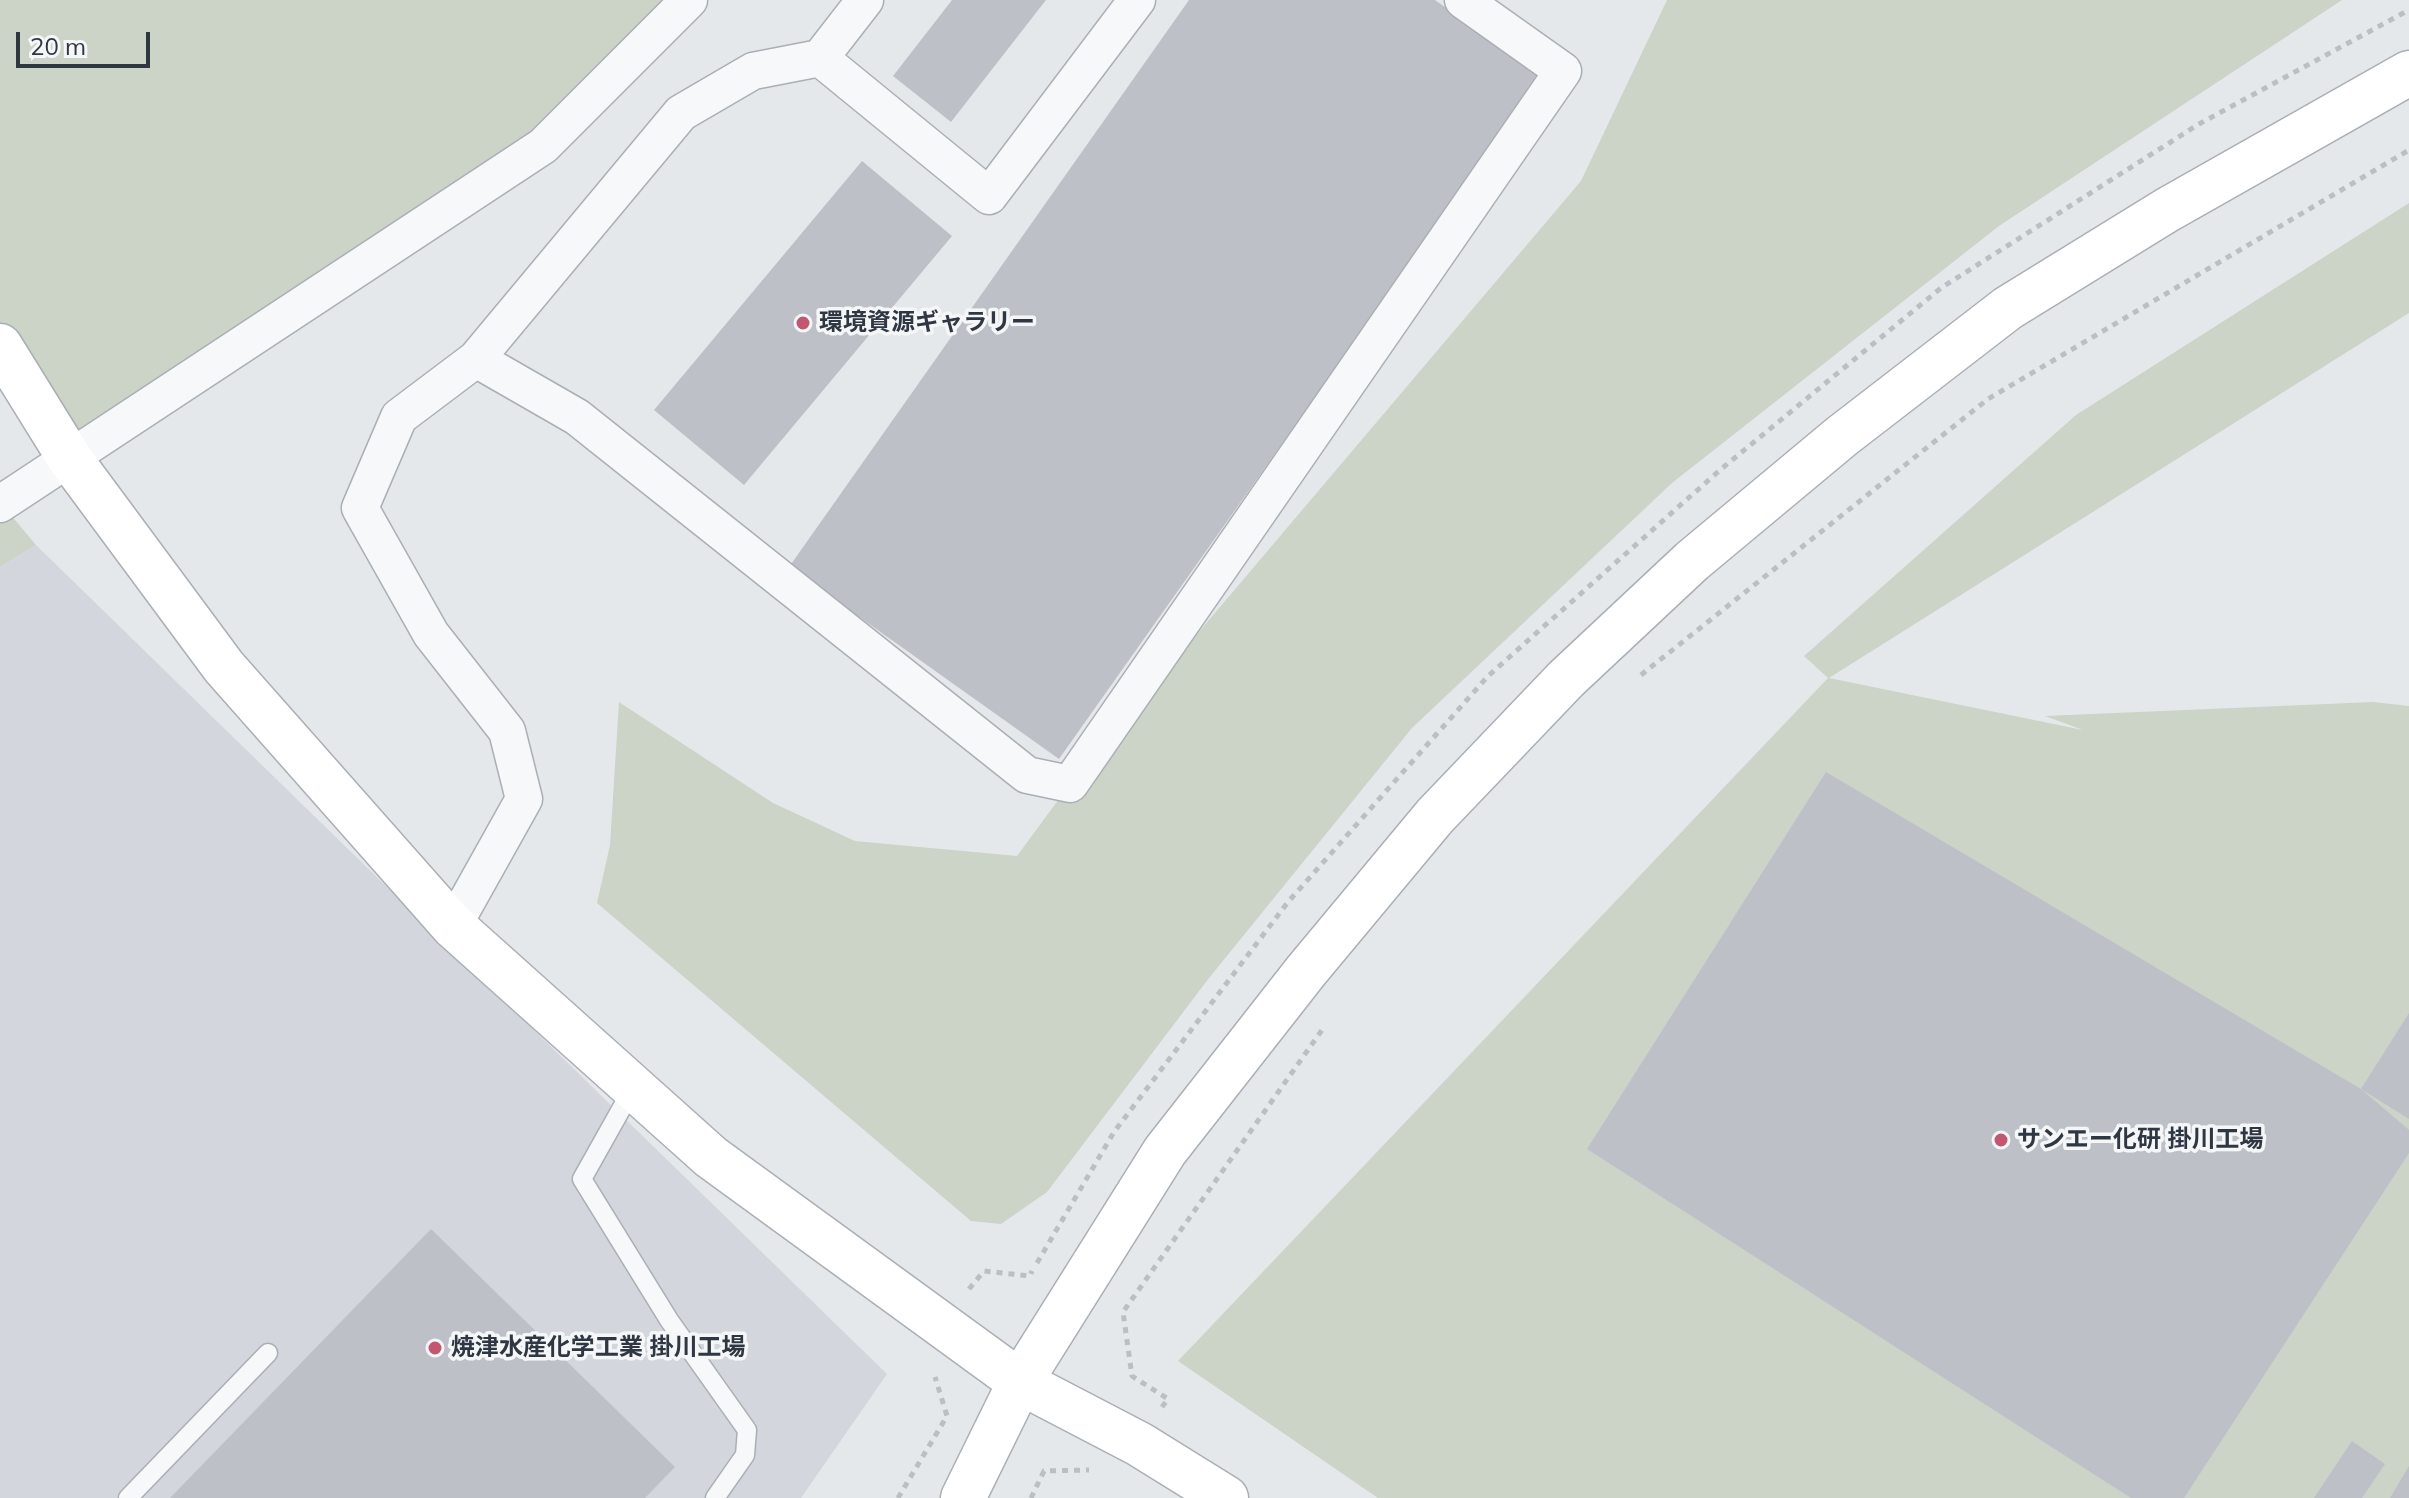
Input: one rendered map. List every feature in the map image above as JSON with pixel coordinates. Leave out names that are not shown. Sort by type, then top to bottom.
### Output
[{"type":"street","points":[[0,504],[543,146],[689,0]]},
{"type":"street","points":[[453,926],[524,799],[507,731],[431,634],[360,508],[399,417],[476,359],[681,113],[753,71],[820,58],[865,0]]},
{"type":"street","points":[[820,58],[989,196],[1137,0]]},
{"type":"street","points":[[476,359],[577,417],[1027,775],[1070,784],[1563,71],[1463,0]]},
{"type":"street","points":[[963,1498],[1020,1382],[1165,1151],[1306,971],[1435,816],[1566,679],[1704,551],[1842,436],[2008,308],[2167,210],[2409,73]]},
{"type":"street","points":[[0,346],[70,459],[224,667],[453,926],[711,1157],[1020,1382],[1139,1444],[1226,1498]]},
{"type":"lane","points":[[633,1088],[582,1179],[669,1320],[747,1430],[745,1455],[715,1498]]},
{"type":"lane","points":[[128,1498],[268,1353]]},
{"type":"path","points":[[1634,681],[1988,399],[2409,150]]},
{"type":"path","points":[[1031,1498],[1044,1471],[1120,1469],[1168,1399],[1132,1376],[1123,1312],[1325,1025]]},
{"type":"shaded area","points":[[0,0],[674,0],[462,200],[70,459],[0,335]]},
{"type":"shaded area","points":[[1667,0],[2342,0],[1999,226],[1672,483],[1412,728],[1209,978],[1047,1192],[1001,1224],[971,1221],[597,903],[610,845],[619,702],[773,803],[855,841],[1017,856],[1070,784],[1581,181]]},
{"type":"shaded area","points":[[2409,203],[2409,313],[1829,678],[2083,730],[2045,716],[2373,702],[2409,706],[2409,1498],[1378,1498],[1178,1361],[1828,678],[1804,656],[2076,415]]},
{"type":"shaded area","points":[[0,502],[36,545],[0,567]]},
{"type":"shaded area","points":[[36,545],[887,1374],[801,1498],[0,1498],[0,567]]},
{"type":"building","points":[[952,0],[1046,0],[951,122],[893,76]]},
{"type":"building","points":[[1189,0],[1435,0],[1542,76],[1059,759],[789,567]]},
{"type":"building","name":"環境資源ギャラリー","points":[[862,161],[952,236],[744,485],[654,410]]},
{"type":"building","name":"サンエー化研 掛川工場","points":[[1826,772],[2361,1089],[2409,1130],[2409,1153],[2184,1498],[2131,1498],[1587,1149]]},
{"type":"building","points":[[2409,1013],[2409,1119],[2361,1089]]},
{"type":"building","name":"焼津水産化学工業 掛川工場","points":[[431,1229],[675,1467],[645,1498],[170,1498]]},
{"type":"building","points":[[2352,1441],[2385,1464],[2362,1498],[2314,1498]]},
{"type":"building","points":[[2409,1466],[2409,1498],[2390,1498]]},
{"type":"place","name":"環境資源ギャラリー","points":[[803,323]]},
{"type":"place","name":"サンエー化研 掛川工場","points":[[2001,1140]]},
{"type":"place","name":"焼津水産化学工業 掛川工場","points":[[435,1348]]}]
